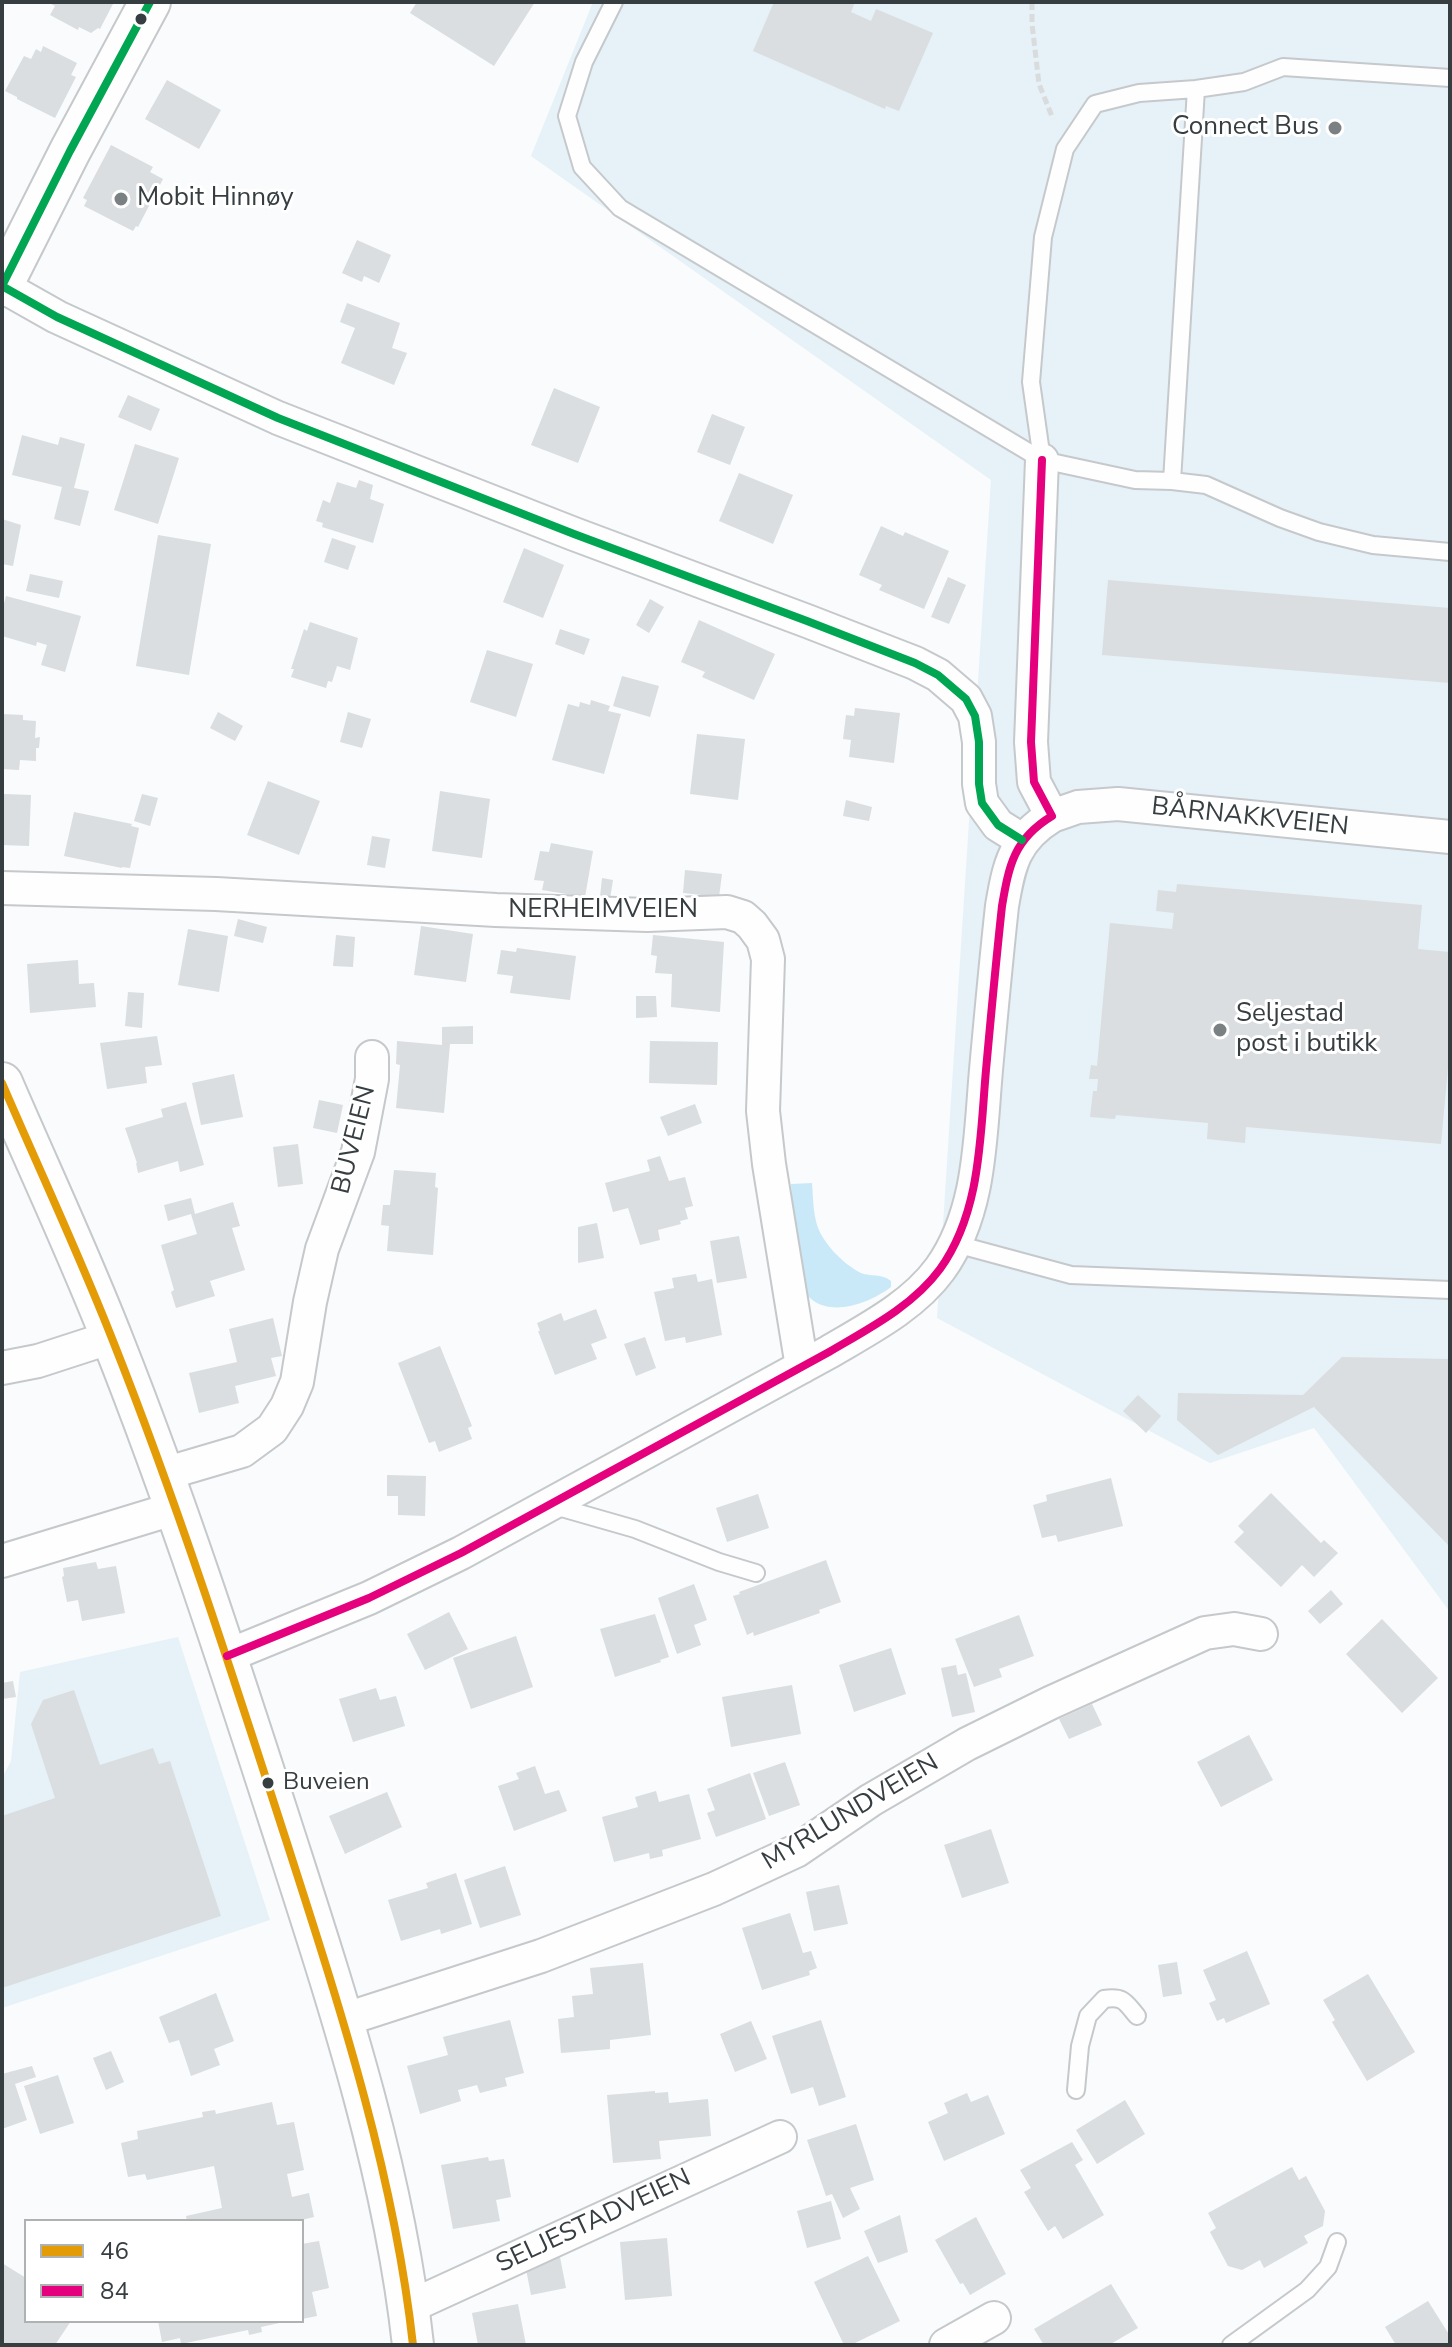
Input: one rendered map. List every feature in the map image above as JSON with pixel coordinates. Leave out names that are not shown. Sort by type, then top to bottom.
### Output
[{"type":"street","points":[[150,2],[70,151],[14,234],[2,286],[57,317],[278,418],[915,663],[938,675],[966,699],[975,716],[982,803],[998,825],[1022,840]]},
{"type":"street","points":[[1042,460],[1031,742],[1034,782],[1052,816]]},
{"type":"street","name":"BÅRNAKKVEIEN","points":[[227,1656],[369,1598],[550,1505],[884,1319],[939,1271],[956,1244],[969,1213],[977,1165],[1002,906],[1009,869],[1022,840],[1035,827],[1052,816],[1078,807],[1118,804],[1450,837]]},
{"type":"street","name":"NERHEIMVEIEN","points":[[2,888],[216,894],[541,912],[647,915],[714,911],[743,917],[763,940],[768,959],[763,1111],[802,1367]]},
{"type":"street","name":"BUVEIEN","points":[[2,1561],[170,1491],[242,1451],[272,1429],[287,1406],[297,1382],[322,1249],[358,1152],[372,1079],[372,1057]]},
{"type":"street","name":"SELJESTADVEIEN","points":[[2,1083],[112,1337],[227,1656],[343,2020],[387,2192],[411,2326],[780,2137]]},
{"type":"street","points":[[2,1368],[38,1361],[112,1337]]},
{"type":"street","name":"MYRLUNDVEIEN","points":[[343,2020],[541,1956],[714,1889],[796,1851],[871,1800],[953,1752],[1050,1703],[1205,1633],[1234,1629],[1261,1634]]},
{"type":"street","points":[[946,2345],[994,2318]]},
{"type":"lane","points":[[614,2],[584,62],[567,116],[582,167],[620,208],[1042,460],[1135,480],[1206,485],[1319,532],[1373,545],[1450,552]]},
{"type":"lane","points":[[1042,460],[1031,382],[1043,237],[1065,149],[1095,104],[1139,93],[1244,82],[1283,67],[1450,78]]},
{"type":"lane","points":[[1172,481],[1196,89]]},
{"type":"lane","points":[[956,1244],[1071,1275],[1450,1290]]},
{"type":"lane","points":[[550,1505],[635,1529],[756,1573]]},
{"type":"lane","points":[[1076,2090],[1080,2046],[1088,2016],[1104,1999],[1117,1997],[1123,1999],[1137,2016]]},
{"type":"lane","points":[[1231,2345],[1307,2290],[1328,2267],[1337,2242]]},
{"type":"path","points":[[1032,2],[1039,84],[1065,149]]},
{"type":"shaded area","points":[[593,2],[1450,2],[1450,1612],[1314,1428],[1210,1463],[937,1318],[991,480],[531,156]]},
{"type":"shaded area","points":[[812,1183],[816,1221],[827,1244],[854,1269],[891,1281],[891,1287],[881,1294],[842,1307],[817,1303],[807,1295],[798,1274],[791,1184]]},
{"type":"shaded area","points":[[178,1637],[270,1920],[2,2008],[2,1778],[11,1761],[20,1672]]},
{"type":"building","points":[[47,2],[114,2],[100,29],[91,33],[79,27],[78,30],[50,15],[55,6]]},
{"type":"building","points":[[417,2],[535,2],[494,66],[410,13]]},
{"type":"building","points":[[774,2],[855,2],[851,12],[871,21],[876,9],[933,33],[899,111],[886,106],[885,109],[753,51]]},
{"type":"building","points":[[43,46],[77,63],[71,75],[76,77],[55,118],[5,91],[24,56],[31,59],[36,49],[41,52]]},
{"type":"building","points":[[167,80],[221,110],[199,149],[145,119]]},
{"type":"building","points":[[111,145],[153,167],[150,172],[163,179],[133,231],[84,206],[87,200],[83,198]]},
{"type":"building","points":[[357,240],[391,255],[379,283],[364,276],[362,282],[342,273]]},
{"type":"building","points":[[347,303],[400,323],[392,348],[407,353],[394,385],[341,363],[355,328],[340,322]]},
{"type":"building","points":[[554,388],[600,407],[578,463],[531,445]]},
{"type":"building","points":[[128,395],[160,409],[151,431],[118,417]]},
{"type":"building","points":[[712,414],[745,427],[730,465],[697,452]]},
{"type":"building","points":[[22,435],[58,445],[60,437],[85,444],[74,488],[89,491],[80,526],[54,519],[62,487],[12,475]]},
{"type":"building","points":[[135,444],[179,458],[158,524],[114,510]]},
{"type":"building","points":[[739,473],[793,495],[773,544],[719,521]]},
{"type":"building","points":[[359,480],[373,485],[370,499],[384,504],[373,543],[322,527],[323,523],[316,521],[323,500],[330,503],[337,482],[356,488]]},
{"type":"building","points":[[2,519],[21,525],[13,566],[2,564]]},
{"type":"building","points":[[881,526],[903,536],[905,532],[949,551],[924,609],[879,590],[882,585],[859,575]]},
{"type":"building","points":[[158,535],[211,544],[189,675],[136,666]]},
{"type":"building","points":[[332,538],[356,546],[348,570],[324,562]]},
{"type":"building","points":[[524,548],[564,565],[543,618],[503,602]]},
{"type":"building","points":[[30,574],[63,581],[59,598],[26,591]]},
{"type":"building","points":[[948,577],[966,585],[949,624],[931,617]]},
{"type":"building","points":[[1108,580],[1450,608],[1450,683],[1102,655]]},
{"type":"building","points":[[6,596],[81,616],[65,672],[41,665],[47,645],[37,642],[36,646],[2,636],[2,611]]},
{"type":"building","points":[[650,599],[664,607],[649,633],[636,625]]},
{"type":"building","points":[[699,620],[775,654],[754,700],[702,677],[705,672],[681,662]]},
{"type":"building","points":[[310,622],[358,638],[350,670],[337,666],[332,682],[328,681],[326,688],[291,677],[304,629],[307,631]]},
{"type":"building","points":[[560,629],[590,639],[584,655],[555,644]]},
{"type":"building","points":[[487,650],[533,664],[516,717],[470,702]]},
{"type":"building","points":[[622,676],[659,686],[650,717],[613,706]]},
{"type":"building","points":[[591,700],[610,706],[608,711],[621,714],[604,774],[552,760],[568,704],[579,707],[580,702],[590,705]]},
{"type":"building","points":[[855,708],[900,713],[894,763],[849,757],[851,740],[843,739],[846,715],[854,716]]},
{"type":"building","points":[[218,712],[243,726],[235,741],[210,728]]},
{"type":"building","points":[[348,712],[371,719],[362,748],[340,742]]},
{"type":"building","points":[[2,714],[23,715],[23,720],[36,721],[35,738],[40,737],[36,761],[20,760],[19,770],[2,769]]},
{"type":"building","points":[[697,734],[745,739],[738,800],[690,794]]},
{"type":"building","points":[[268,781],[320,801],[299,855],[247,835]]},
{"type":"building","points":[[440,791],[490,799],[482,858],[432,851]]},
{"type":"building","points":[[4,794],[31,795],[29,846],[2,845]]},
{"type":"building","points":[[142,794],[158,798],[150,826],[134,821]]},
{"type":"building","points":[[846,800],[872,807],[869,821],[843,816]]},
{"type":"building","points":[[74,812],[139,828],[130,868],[64,856]]},
{"type":"building","points":[[372,836],[390,839],[385,868],[367,865]]},
{"type":"building","points":[[551,843],[593,851],[585,897],[542,890],[544,881],[534,880],[540,851],[549,852]]},
{"type":"building","points":[[685,870],[722,874],[719,897],[683,893]]},
{"type":"building","points":[[602,878],[613,880],[610,899],[600,897]]},
{"type":"building","points":[[1177,884],[1422,905],[1418,949],[1450,952],[1450,1046],[1441,1144],[1246,1127],[1245,1143],[1207,1139],[1208,1123],[1116,1115],[1115,1119],[1090,1117],[1093,1091],[1097,1091],[1098,1079],[1089,1079],[1091,1065],[1097,1066],[1110,923],[1172,929],[1174,913],[1156,911],[1158,890],[1176,892]]},
{"type":"building","points":[[238,919],[267,927],[263,943],[234,936]]},
{"type":"building","points":[[421,926],[473,934],[466,982],[414,975]]},
{"type":"building","points":[[188,929],[228,936],[219,992],[178,985]]},
{"type":"building","points":[[336,935],[355,937],[353,967],[333,966]]},
{"type":"building","points":[[653,935],[724,942],[720,1012],[671,1007],[672,974],[655,973],[657,956],[651,955]]},
{"type":"building","points":[[517,948],[576,956],[570,1000],[510,993],[513,976],[497,974],[501,950],[516,952]]},
{"type":"building","points":[[78,960],[79,984],[94,983],[96,1007],[30,1013],[27,964]]},
{"type":"building","points":[[128,992],[144,993],[142,1028],[125,1026]]},
{"type":"building","points":[[636,996],[656,996],[657,1017],[636,1018]]},
{"type":"building","points":[[473,1026],[473,1044],[450,1044],[444,1113],[396,1108],[400,1065],[396,1064],[397,1041],[442,1045],[442,1027]]},
{"type":"building","points":[[157,1036],[162,1065],[145,1067],[147,1083],[107,1089],[100,1043]]},
{"type":"building","points":[[650,1041],[718,1042],[717,1085],[649,1083]]},
{"type":"building","points":[[234,1074],[243,1117],[201,1125],[192,1083]]},
{"type":"building","points":[[319,1100],[343,1105],[337,1133],[313,1128]]},
{"type":"building","points":[[186,1102],[204,1165],[180,1172],[178,1161],[138,1173],[125,1128],[163,1117],[161,1109]]},
{"type":"building","points":[[695,1104],[702,1123],[668,1136],[660,1117]]},
{"type":"building","points":[[298,1144],[303,1184],[278,1187],[273,1147]]},
{"type":"building","points":[[660,1156],[669,1181],[685,1177],[693,1206],[685,1208],[688,1219],[680,1221],[681,1224],[658,1230],[660,1240],[640,1245],[628,1208],[613,1212],[605,1183],[650,1171],[647,1160]]},
{"type":"building","points":[[394,1170],[436,1173],[435,1187],[438,1188],[433,1255],[387,1251],[389,1226],[381,1225],[383,1205],[390,1205]]},
{"type":"building","points":[[191,1198],[195,1214],[233,1202],[240,1226],[232,1228],[245,1270],[210,1281],[215,1296],[176,1308],[161,1245],[197,1234],[191,1214],[168,1221],[164,1205]]},
{"type":"building","points":[[597,1223],[604,1258],[578,1263],[578,1227]]},
{"type":"building","points":[[739,1236],[747,1278],[717,1283],[710,1241]]},
{"type":"building","points":[[696,1274],[698,1282],[712,1279],[722,1335],[686,1343],[685,1337],[665,1341],[654,1292],[674,1288],[672,1278]]},
{"type":"building","points":[[596,1309],[607,1338],[591,1344],[597,1359],[555,1375],[537,1323],[561,1313],[564,1321]]},
{"type":"building","points":[[273,1318],[282,1356],[271,1358],[276,1376],[235,1386],[239,1403],[199,1413],[189,1373],[237,1362],[229,1329]]},
{"type":"building","points":[[645,1337],[656,1368],[636,1376],[624,1344]]},
{"type":"building","points":[[440,1346],[472,1426],[468,1428],[472,1439],[439,1452],[435,1441],[429,1443],[398,1363]]},
{"type":"building","points":[[1342,1357],[1450,1359],[1450,1547],[1314,1407],[1218,1455],[1177,1420],[1178,1393],[1303,1395]]},
{"type":"building","points":[[1138,1395],[1161,1416],[1146,1433],[1123,1411]]},
{"type":"building","points":[[387,1475],[426,1476],[425,1516],[398,1515],[398,1496],[387,1496]]},
{"type":"building","points":[[1111,1478],[1123,1526],[1058,1542],[1056,1535],[1042,1538],[1033,1505],[1047,1501],[1046,1495]]},
{"type":"building","points":[[1271,1493],[1321,1543],[1324,1540],[1338,1553],[1314,1577],[1302,1565],[1281,1587],[1234,1542],[1244,1532],[1238,1526]]},
{"type":"building","points":[[758,1494],[769,1528],[727,1542],[716,1508]]},
{"type":"building","points":[[826,1560],[841,1602],[819,1610],[820,1613],[754,1636],[753,1632],[747,1635],[733,1596]]},
{"type":"building","points":[[96,1562],[98,1569],[116,1566],[125,1613],[82,1621],[78,1600],[67,1602],[63,1568]]},
{"type":"building","points":[[694,1584],[707,1620],[694,1625],[701,1645],[677,1654],[658,1598]]},
{"type":"building","points":[[1331,1590],[1343,1604],[1320,1624],[1308,1611]]},
{"type":"building","points":[[449,1612],[468,1649],[425,1670],[407,1634]]},
{"type":"building","points":[[655,1614],[669,1657],[615,1677],[600,1629]]},
{"type":"building","points":[[1019,1615],[1034,1656],[999,1669],[1002,1677],[974,1687],[955,1639]]},
{"type":"building","points":[[1382,1619],[1438,1678],[1402,1713],[1346,1654]]},
{"type":"building","points":[[516,1636],[533,1687],[471,1709],[453,1658]]},
{"type":"building","points":[[891,1648],[906,1694],[854,1712],[839,1665]]},
{"type":"building","points":[[956,1665],[958,1675],[966,1673],[975,1712],[952,1717],[941,1668]]},
{"type":"building","points":[[13,1681],[16,1697],[2,1699],[2,1683]]},
{"type":"building","points":[[792,1685],[801,1734],[731,1747],[722,1697]]},
{"type":"building","points":[[376,1688],[380,1700],[396,1696],[405,1726],[353,1742],[339,1699]]},
{"type":"building","points":[[74,1690],[100,1765],[153,1748],[159,1764],[170,1761],[221,1916],[2,1988],[2,1816],[55,1798],[31,1724],[43,1700]]},
{"type":"building","points":[[1092,1704],[1102,1725],[1069,1739],[1059,1719]]},
{"type":"building","points":[[1249,1735],[1273,1780],[1221,1807],[1197,1762]]},
{"type":"building","points":[[785,1762],[800,1805],[769,1816],[753,1773]]},
{"type":"building","points":[[535,1766],[545,1794],[559,1790],[567,1811],[514,1831],[498,1786],[519,1779],[516,1773]]},
{"type":"building","points":[[750,1773],[766,1819],[716,1837],[707,1813],[715,1810],[707,1789]]},
{"type":"building","points":[[656,1791],[659,1802],[689,1794],[701,1839],[662,1850],[663,1856],[650,1859],[649,1853],[614,1862],[602,1817],[638,1807],[635,1797]]},
{"type":"building","points":[[387,1792],[402,1827],[345,1854],[329,1816]]},
{"type":"building","points":[[991,1829],[1009,1883],[962,1898],[944,1845]]},
{"type":"building","points":[[505,1866],[521,1915],[480,1928],[464,1880]]},
{"type":"building","points":[[456,1873],[472,1924],[441,1934],[440,1929],[401,1941],[388,1900],[428,1888],[426,1883]]},
{"type":"building","points":[[839,1885],[848,1924],[814,1931],[806,1892]]},
{"type":"building","points":[[790,1913],[803,1953],[811,1951],[817,1968],[809,1971],[810,1975],[762,1990],[742,1928]]},
{"type":"building","points":[[1247,1951],[1270,2004],[1226,2023],[1224,2018],[1217,2021],[1209,2003],[1216,2000],[1203,1970]]},
{"type":"building","points":[[1177,1962],[1182,1994],[1163,1997],[1158,1965]]},
{"type":"building","points":[[643,1963],[651,2035],[610,2040],[610,2049],[561,2053],[558,2019],[574,2017],[572,1996],[593,1994],[590,1968]]},
{"type":"building","points":[[1368,1974],[1415,2052],[1367,2081],[1332,2022],[1335,2020],[1323,2000]]},
{"type":"building","points":[[216,1993],[234,2041],[214,2049],[220,2065],[191,2076],[179,2040],[169,2043],[159,2017]]},
{"type":"building","points":[[510,2020],[524,2073],[505,2078],[507,2086],[480,2093],[477,2085],[458,2090],[461,2101],[420,2114],[407,2066],[448,2055],[443,2037]]},
{"type":"building","points":[[821,2020],[846,2097],[819,2106],[813,2087],[791,2094],[772,2036]]},
{"type":"building","points":[[751,2021],[767,2059],[735,2072],[720,2034]]},
{"type":"building","points":[[111,2051],[124,2082],[106,2090],[93,2058]]},
{"type":"building","points":[[32,2066],[36,2077],[15,2084],[27,2120],[2,2129],[2,2074]]},
{"type":"building","points":[[58,2075],[74,2123],[40,2134],[24,2086]]},
{"type":"building","points":[[668,2092],[669,2103],[708,2099],[711,2136],[659,2141],[661,2159],[613,2163],[607,2095]]},
{"type":"building","points":[[967,2093],[971,2102],[988,2095],[1005,2134],[944,2161],[928,2122],[948,2113],[944,2103]]},
{"type":"building","points":[[1125,2100],[1145,2134],[1097,2164],[1076,2130]]},
{"type":"building","points":[[272,2102],[277,2125],[294,2122],[304,2170],[287,2174],[292,2197],[309,2193],[314,2217],[187,2219],[186,2216],[222,2208],[214,2166],[147,2180],[145,2174],[128,2177],[121,2143],[138,2139],[137,2131],[203,2117],[202,2112],[215,2110],[216,2114]]},
{"type":"building","points":[[856,2124],[874,2180],[850,2188],[860,2209],[843,2218],[832,2194],[826,2196],[807,2140]]},
{"type":"building","points":[[1072,2142],[1083,2160],[1075,2165],[1104,2215],[1063,2239],[1055,2226],[1048,2231],[1024,2192],[1031,2188],[1020,2170]]},
{"type":"building","points":[[488,2157],[489,2161],[504,2159],[511,2197],[496,2200],[500,2221],[453,2229],[441,2165]]},
{"type":"building","points":[[1292,2167],[1299,2180],[1306,2176],[1325,2211],[1323,2226],[1304,2236],[1308,2243],[1264,2268],[1260,2260],[1242,2270],[1228,2266],[1210,2232],[1216,2228],[1208,2213]]},
{"type":"building","points":[[831,2201],[841,2239],[807,2248],[797,2211]]},
{"type":"building","points":[[900,2215],[908,2252],[878,2263],[864,2231]]},
{"type":"building","points":[[976,2217],[1006,2274],[970,2295],[963,2283],[960,2284],[935,2240]]},
{"type":"building","points":[[667,2238],[672,2296],[625,2300],[620,2242]]},
{"type":"building","points":[[319,2241],[329,2288],[312,2292],[317,2316],[304,2319],[304,2244]]},
{"type":"building","points":[[868,2256],[900,2321],[851,2345],[844,2345],[814,2282]]},
{"type":"building","points":[[560,2257],[566,2288],[531,2295],[525,2264]]},
{"type":"building","points":[[2,2263],[24,2277],[24,2323],[70,2323],[55,2345],[2,2345]]},
{"type":"building","points":[[1111,2284],[1138,2328],[1109,2345],[1044,2345],[1034,2329]]},
{"type":"building","points":[[1428,2301],[1450,2336],[1450,2345],[1396,2345],[1385,2327]]},
{"type":"building","points":[[518,2304],[526,2345],[478,2345],[472,2313]]},
{"type":"building","points":[[158,2323],[279,2323],[261,2327],[262,2332],[249,2335],[248,2330],[181,2344],[180,2338],[162,2342]]},
{"type":"transit line","points":[[150,2],[2,286],[57,317],[278,418],[915,663],[938,675],[966,699],[975,716],[982,803],[998,825],[1022,840]]},
{"type":"transit line","name":"84","points":[[227,1656],[369,1598],[461,1553],[859,1335],[917,1294],[940,1269],[964,1223],[976,1173],[1007,878],[1021,844],[1052,816],[1034,782],[1031,742],[1042,460]]},
{"type":"transit line","name":"46","points":[[2,1083],[87,1276],[137,1403],[245,1715],[326,1964],[362,2090],[393,2216],[413,2345]]},
{"type":"place","name":"Connect Bus","points":[[1335,128]]},
{"type":"place","name":"Mobit Hinnøy","points":[[121,199]]},
{"type":"place","name":"Seljestad post i butikk","points":[[1220,1030]]},
{"type":"place","name":"Buveien","points":[[268,1783]]}]
